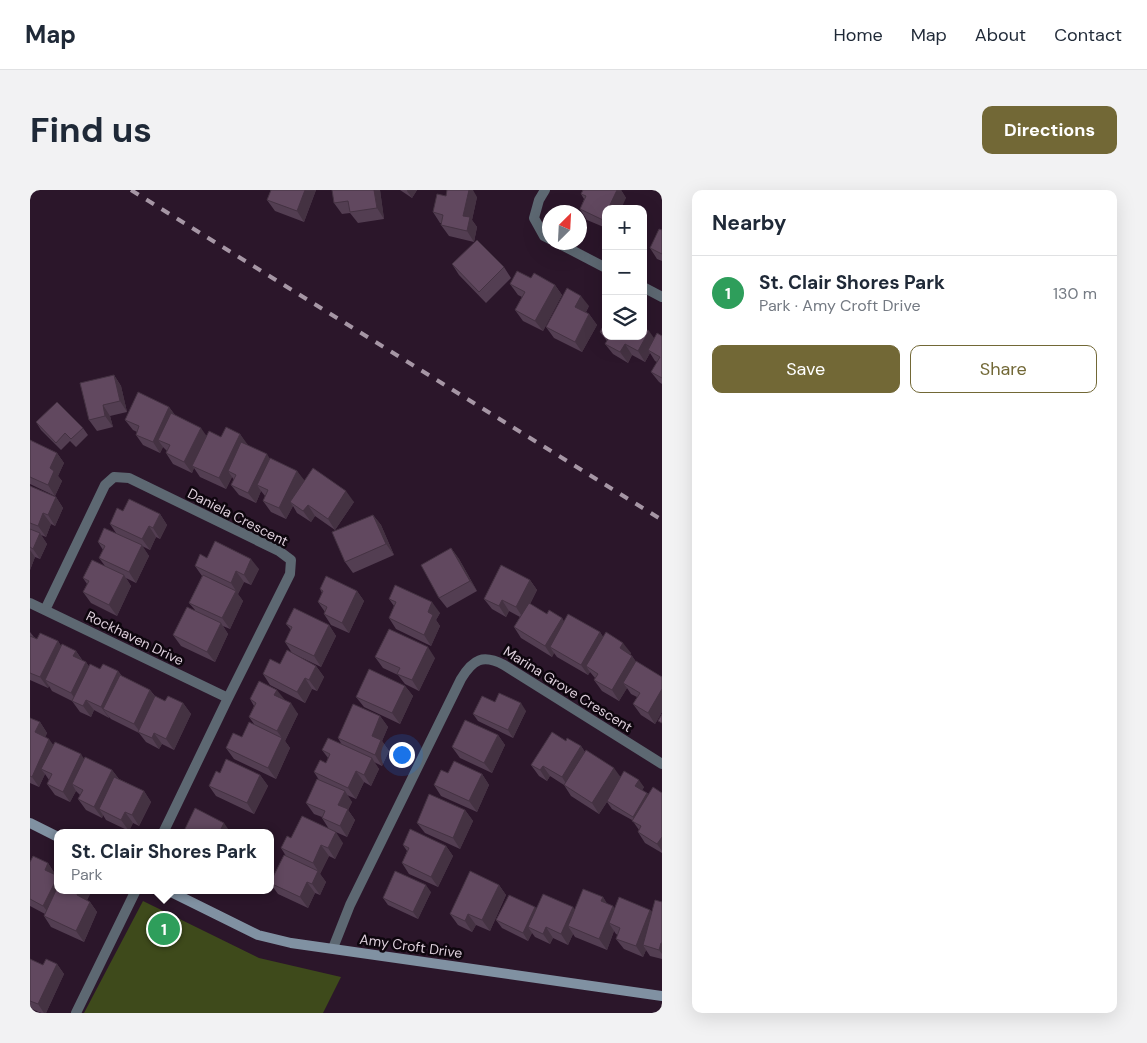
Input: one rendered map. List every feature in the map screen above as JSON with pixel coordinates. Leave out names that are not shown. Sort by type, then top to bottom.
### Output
[{"type":"street","points":[[542,232],[534,218],[539,200],[545,190]]},
{"type":"street","points":[[571,250],[602,266]]},
{"type":"street","points":[[647,289],[662,297]]},
{"type":"street","name":"Daniela Crescent","points":[[45,610],[105,485],[114,477],[129,478],[279,551],[291,560],[290,574],[165,829]]},
{"type":"street","name":"Rockhaven Drive","points":[[30,603],[228,698]]},
{"type":"street","name":"Marina Grove Crescent","points":[[333,948],[350,905],[457,688],[469,666],[479,660],[492,658],[662,764]]},
{"type":"street","points":[[30,823],[54,835]]},
{"type":"street","points":[[76,1013],[134,894]]},
{"type":"street","name":"Amy Croft Drive","points":[[175,894],[258,935],[291,943],[662,996]]},
{"type":"green space","points":[[143,901],[259,958],[341,977],[323,1013],[84,1013]]},
{"type":"building","points":[[271,190],[305,190],[297,211],[267,200]]},
{"type":"building","points":[[332,190],[374,190],[377,208],[350,212],[348,201],[334,203]]},
{"type":"building","points":[[447,190],[469,190],[463,216],[470,217],[467,231],[441,225],[443,215],[433,212],[437,194],[446,196]]},
{"type":"building","points":[[583,190],[617,190],[610,205],[602,205],[602,220],[587,212],[587,205],[582,205],[586,196],[581,194]]},
{"type":"building","points":[[659,229],[662,230],[662,254],[650,248]]},
{"type":"building","points":[[477,240],[504,267],[479,292],[452,264]]},
{"type":"building","points":[[517,271],[531,278],[534,273],[555,285],[535,321],[515,310],[525,292],[510,284]]},
{"type":"building","points":[[567,288],[581,296],[575,307],[589,314],[575,342],[546,327]]},
{"type":"building","points":[[657,333],[662,336],[662,378],[651,372],[660,357],[648,350]]},
{"type":"building","points":[[607,340],[644,340],[638,351],[625,344],[620,352],[605,344]]},
{"type":"building","points":[[114,375],[120,401],[103,405],[105,416],[89,420],[80,383]]},
{"type":"building","points":[[138,392],[169,407],[153,442],[136,435],[139,426],[125,420]]},
{"type":"building","points":[[57,402],[83,428],[71,439],[65,433],[56,443],[36,422]]},
{"type":"building","points":[[171,413],[201,428],[184,462],[166,453],[170,445],[158,440]]},
{"type":"building","points":[[226,427],[240,434],[219,478],[192,466],[209,431],[221,437]]},
{"type":"building","points":[[30,440],[57,453],[50,468],[54,471],[48,485],[30,477]]},
{"type":"building","points":[[241,442],[267,454],[248,493],[231,485],[236,475],[228,471]]},
{"type":"building","points":[[270,458],[297,471],[279,508],[263,501],[268,490],[257,485]]},
{"type":"building","points":[[313,468],[346,491],[328,519],[308,505],[303,511],[290,502]]},
{"type":"building","points":[[30,486],[56,497],[48,515],[43,513],[38,526],[30,523]]},
{"type":"building","points":[[129,499],[160,514],[153,528],[149,526],[142,539],[110,524],[117,508],[123,511]]},
{"type":"building","points":[[373,515],[386,544],[345,562],[332,532]]},
{"type":"building","points":[[104,528],[142,545],[129,572],[99,558],[105,546],[98,542]]},
{"type":"building","points":[[30,529],[40,533],[33,549],[30,547]]},
{"type":"building","points":[[215,541],[251,559],[244,575],[236,571],[231,583],[195,566],[200,554],[207,558]]},
{"type":"building","points":[[451,548],[470,581],[439,598],[421,565]]},
{"type":"building","points":[[92,560],[124,575],[109,605],[83,592],[89,581],[83,578]]},
{"type":"building","points":[[501,565],[530,580],[516,607],[502,600],[499,606],[484,599]]},
{"type":"building","points":[[203,575],[236,591],[222,618],[189,603]]},
{"type":"building","points":[[326,576],[357,591],[342,623],[324,614],[327,607],[318,602],[323,591],[320,589]]},
{"type":"building","points":[[395,585],[432,602],[428,612],[433,615],[424,635],[389,618],[396,602],[389,599]]},
{"type":"building","points":[[529,603],[547,614],[549,610],[562,618],[545,646],[514,627]]},
{"type":"building","points":[[187,607],[221,623],[207,652],[173,635]]},
{"type":"building","points":[[294,608],[329,625],[314,656],[285,642],[292,627],[286,624]]},
{"type":"building","points":[[568,614],[600,632],[581,665],[550,647]]},
{"type":"building","points":[[389,629],[428,647],[412,680],[397,674],[400,668],[375,657]]},
{"type":"building","points":[[606,632],[623,643],[620,648],[632,656],[612,690],[594,680],[598,674],[586,666]]},
{"type":"building","points":[[40,633],[58,641],[40,677],[30,673],[30,636],[37,639]]},
{"type":"building","points":[[62,644],[76,651],[73,656],[86,662],[71,693],[45,680]]},
{"type":"building","points":[[287,650],[316,666],[309,680],[305,678],[297,692],[263,674],[270,659],[280,664]]},
{"type":"building","points":[[636,661],[662,677],[662,689],[648,713],[633,704],[640,693],[623,683]]},
{"type":"building","points":[[90,664],[100,669],[103,664],[118,671],[101,707],[86,700],[83,706],[72,701]]},
{"type":"building","points":[[369,669],[405,686],[392,713],[356,697]]},
{"type":"building","points":[[120,675],[150,690],[134,724],[103,709]]},
{"type":"building","points":[[259,681],[277,690],[274,695],[291,703],[277,731],[249,717],[256,703],[250,699]]},
{"type":"building","points":[[499,693],[521,703],[508,730],[473,714],[482,696],[495,702]]},
{"type":"building","points":[[155,696],[165,701],[168,696],[183,703],[166,739],[154,733],[152,738],[138,732]]},
{"type":"building","points":[[353,704],[380,716],[372,736],[381,740],[375,755],[338,738]]},
{"type":"building","points":[[662,714],[662,723],[658,721]]},
{"type":"building","points":[[30,718],[40,722],[35,732],[49,739],[32,777],[30,776]]},
{"type":"building","points":[[465,720],[498,735],[484,763],[452,747]]},
{"type":"building","points":[[249,722],[282,738],[268,768],[226,748],[233,733],[242,737]]},
{"type":"building","points":[[552,732],[566,741],[567,738],[581,746],[562,777],[543,766],[540,770],[531,765]]},
{"type":"building","points":[[328,738],[372,758],[364,775],[356,771],[348,788],[314,772],[320,760],[326,763],[330,754],[322,750]]},
{"type":"building","points":[[55,742],[81,754],[63,792],[47,784],[52,774],[41,769]]},
{"type":"building","points":[[586,750],[614,768],[592,803],[564,785]]},
{"type":"building","points":[[85,757],[112,770],[94,807],[78,799],[83,790],[72,784]]},
{"type":"building","points":[[226,759],[260,775],[247,803],[209,786],[216,771],[220,773]]},
{"type":"building","points":[[454,761],[482,774],[469,801],[434,785],[441,770],[448,773]]},
{"type":"building","points":[[624,771],[639,780],[635,786],[647,793],[633,817],[607,801]]},
{"type":"building","points":[[114,777],[144,791],[132,815],[125,812],[121,820],[99,809]]},
{"type":"building","points":[[317,779],[345,791],[338,805],[348,809],[340,826],[322,818],[325,811],[306,803]]},
{"type":"building","points":[[653,787],[662,793],[662,837],[657,844],[638,832],[641,826],[632,821]]},
{"type":"building","points":[[429,794],[465,810],[453,838],[417,823]]},
{"type":"building","points":[[195,808],[224,823],[221,829],[185,829]]},
{"type":"building","points":[[302,816],[336,832],[328,848],[321,845],[313,863],[281,848],[287,836],[291,838]]},
{"type":"building","points":[[410,829],[446,846],[431,877],[402,863],[409,848],[403,845]]},
{"type":"building","points":[[284,855],[318,871],[312,884],[307,882],[300,897],[274,885],[274,875]]},
{"type":"building","points":[[33,856],[48,863],[45,870],[54,874],[54,884],[43,906],[30,899],[30,862]]},
{"type":"building","points":[[395,871],[426,885],[413,912],[383,898]]},
{"type":"building","points":[[470,871],[499,885],[482,920],[468,914],[465,921],[450,914]]},
{"type":"building","points":[[583,889],[603,897],[601,901],[613,906],[599,939],[568,926]]},
{"type":"building","points":[[54,894],[77,894],[90,902],[76,931],[44,916]]},
{"type":"building","points":[[543,894],[573,907],[561,934],[546,927],[543,934],[528,927]]},
{"type":"building","points":[[509,895],[535,907],[523,933],[496,920]]},
{"type":"building","points":[[619,897],[650,910],[636,946],[616,939],[620,928],[609,923]]},
{"type":"building","points":[[655,900],[662,902],[662,943],[659,950],[643,945]]},
{"type":"building","points":[[30,959],[43,965],[46,959],[57,964],[38,1004],[30,1001]]},
{"type":"railway","points":[[131,190],[662,520]]},
{"type":"place","name":"St. Clair Shores Park","points":[[164,929]]}]
